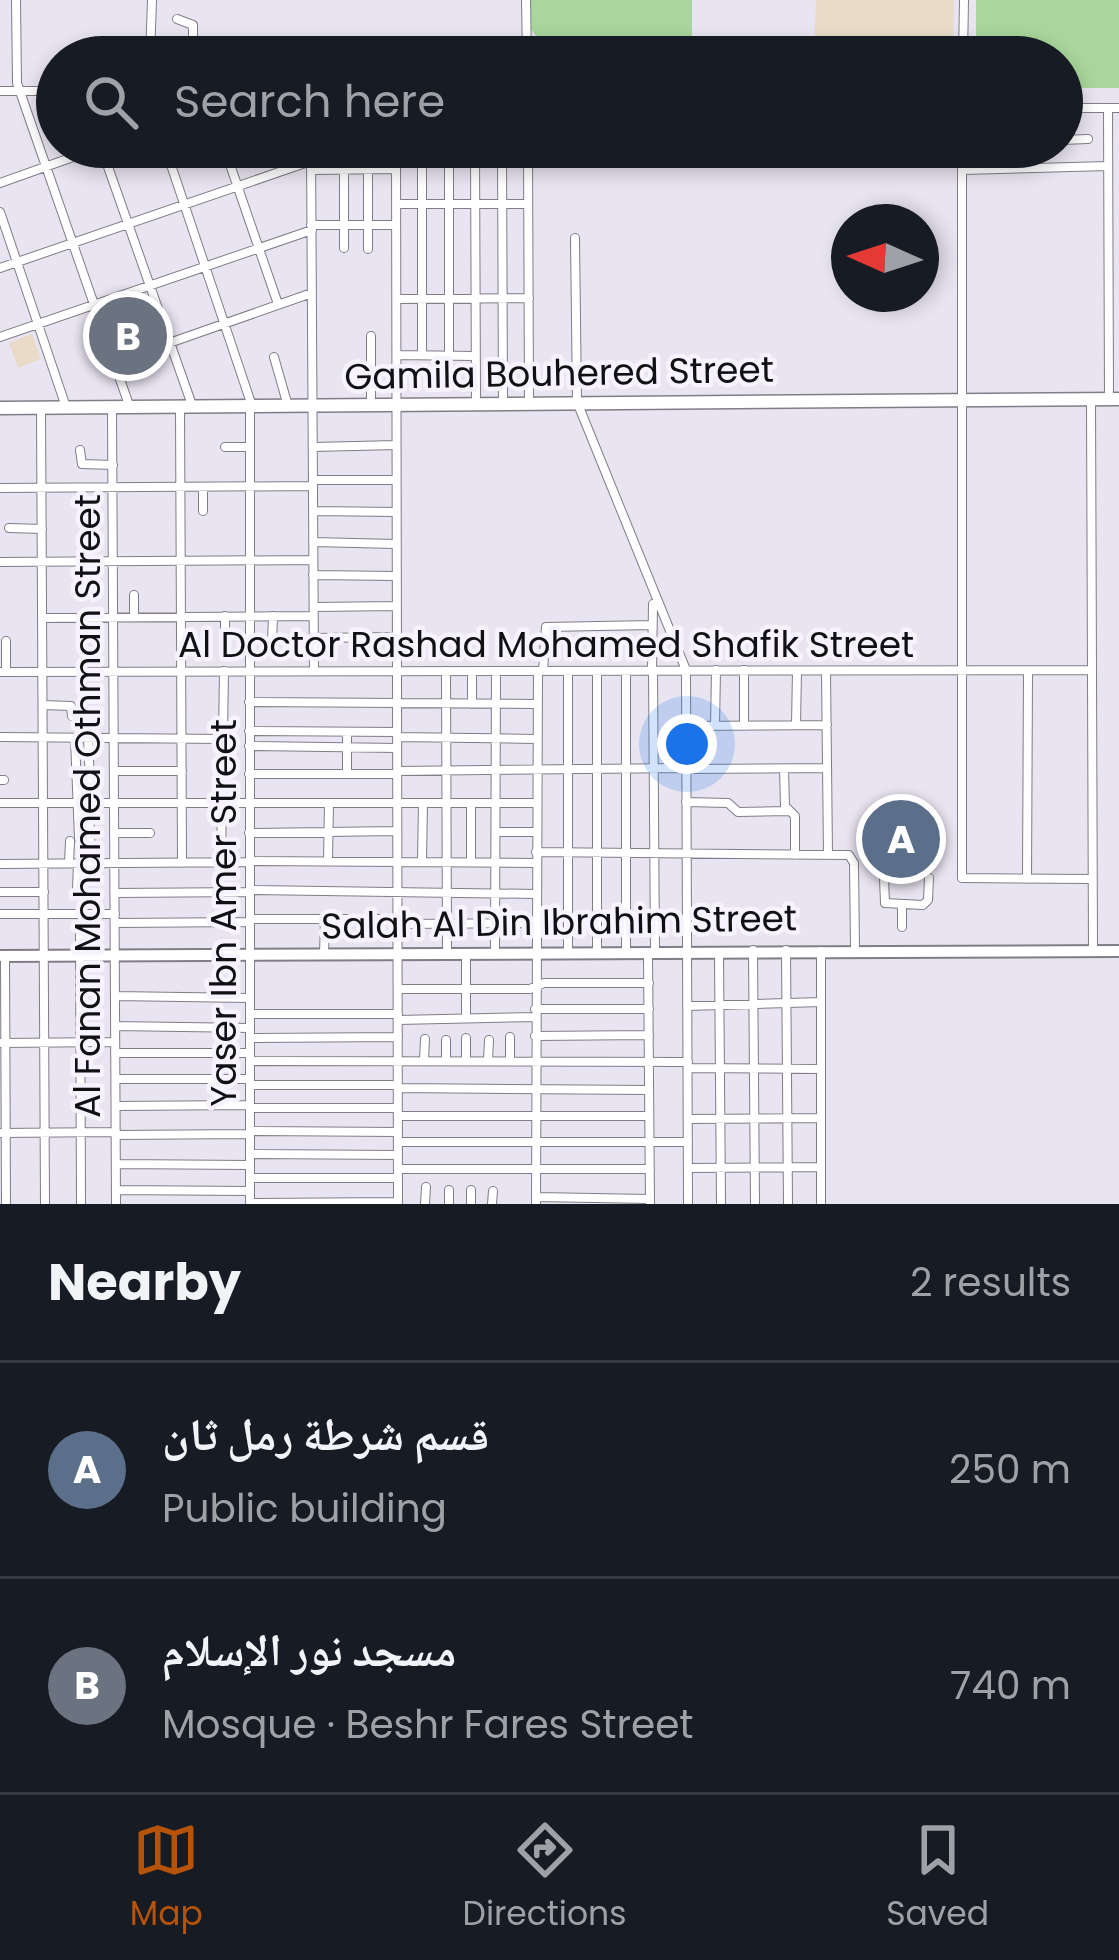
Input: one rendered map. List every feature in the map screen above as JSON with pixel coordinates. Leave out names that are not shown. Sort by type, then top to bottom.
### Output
[{"type":"main road","name":"Gamila Bouhered Street","points":[[2,403],[130,407],[1114,399]]},
{"type":"street","points":[[16,0],[15,69],[36,137]]},
{"type":"street","points":[[151,36],[152,0]]},
{"type":"street","points":[[526,0],[527,36]]},
{"type":"street","points":[[963,36],[964,0]]},
{"type":"street","points":[[177,19],[193,26],[193,36]]},
{"type":"street","points":[[0,91],[36,91]]},
{"type":"street","points":[[1083,108],[1114,109],[1114,399]]},
{"type":"street","points":[[1083,140],[1088,140]]},
{"type":"street","points":[[0,183],[41,168]]},
{"type":"street","points":[[47,168],[130,407]]},
{"type":"street","points":[[108,168],[170,342],[186,406],[181,487],[182,863]]},
{"type":"street","name":"Yaser Ibn Amer Street","points":[[172,168],[251,406],[250,1203]]},
{"type":"street","points":[[231,168],[278,304]]},
{"type":"street","points":[[0,268],[290,168]]},
{"type":"street","points":[[311,168],[314,670]]},
{"type":"street","points":[[250,1203],[398,1203],[396,169],[336,168]]},
{"type":"street","points":[[422,168],[422,355]]},
{"type":"street","points":[[448,168],[449,356]]},
{"type":"street","points":[[475,168],[476,403]]},
{"type":"street","points":[[502,168],[503,403]]},
{"type":"street","points":[[528,168],[529,403]]},
{"type":"street","points":[[1034,168],[962,170],[962,878],[1092,879]]},
{"type":"street","points":[[344,169],[344,248]]},
{"type":"street","points":[[368,169],[368,249]]},
{"type":"street","points":[[396,204],[528,204]]},
{"type":"street","points":[[0,212],[66,407]]},
{"type":"street","points":[[0,338],[311,227],[396,225]]},
{"type":"street","points":[[575,238],[577,401],[686,670],[688,1204]]},
{"type":"street","points":[[114,362],[312,293]]},
{"type":"street","points":[[397,299],[529,298]]},
{"type":"street","points":[[371,336],[371,405]]},
{"type":"street","points":[[397,355],[476,356]]},
{"type":"street","points":[[274,357],[288,406]]},
{"type":"street","points":[[1091,399],[1093,951]]},
{"type":"street","points":[[41,407],[45,1204]]},
{"type":"street","name":"Al Fanan Mohamed Othman Street","points":[[112,407],[116,1204]]},
{"type":"street","points":[[313,447],[396,446]]},
{"type":"street","points":[[226,447],[250,447]]},
{"type":"street","points":[[80,450],[82,464],[112,465]]},
{"type":"street","points":[[0,488],[250,487],[396,480]]},
{"type":"street","points":[[203,487],[203,511]]},
{"type":"street","points":[[313,511],[396,512]]},
{"type":"street","points":[[9,528],[42,529]]},
{"type":"street","points":[[313,542],[396,544]]},
{"type":"street","points":[[0,562],[313,560]]},
{"type":"street","points":[[313,575],[397,576]]},
{"type":"street","points":[[134,595],[134,617]]},
{"type":"street","points":[[652,625],[546,627],[537,739],[536,1200],[650,1201],[653,604]]},
{"type":"street","points":[[43,618],[273,616],[396,607]]},
{"type":"street","points":[[225,616],[225,644]]},
{"type":"street","points":[[272,641],[273,616]]},
{"type":"street","points":[[314,638],[397,637]]},
{"type":"street","points":[[3,672],[6,641]]},
{"type":"street","points":[[626,670],[626,953]]},
{"type":"street","points":[[715,726],[716,670]]},
{"type":"street","points":[[744,670],[744,726]]},
{"type":"street","points":[[796,725],[797,670]]},
{"type":"street","points":[[826,670],[828,855]]},
{"type":"street","name":"Al Doctor Rashad Mohamed Shafik Street","points":[[3,672],[1092,670]]},
{"type":"street","points":[[221,862],[224,671]]},
{"type":"street","points":[[446,671],[447,955]]},
{"type":"street","points":[[472,671],[472,704]]},
{"type":"street","points":[[495,955],[496,671]]},
{"type":"street","points":[[568,671],[568,954]]},
{"type":"street","points":[[597,671],[597,953]]},
{"type":"street","points":[[1027,879],[1028,671]]},
{"type":"street","points":[[249,702],[538,704]]},
{"type":"street","points":[[43,705],[71,706],[72,716]]},
{"type":"street","points":[[686,726],[827,725]]},
{"type":"street","points":[[249,731],[347,732],[397,739]]},
{"type":"street","points":[[347,732],[347,774]]},
{"type":"street","points":[[0,737],[223,739]]},
{"type":"street","points":[[75,738],[77,890]]},
{"type":"street","points":[[88,738],[91,863]]},
{"type":"street","points":[[249,746],[537,739]]},
{"type":"street","points":[[249,774],[827,768]]},
{"type":"street","points":[[784,769],[785,806],[795,818],[795,855]]},
{"type":"street","points":[[114,770],[182,772]]},
{"type":"street","points":[[0,803],[537,802]]},
{"type":"street","points":[[686,802],[728,803],[738,812],[789,811]]},
{"type":"street","points":[[328,861],[329,803]]},
{"type":"street","points":[[422,862],[423,803]]},
{"type":"street","points":[[470,862],[471,803]]},
{"type":"street","points":[[114,832],[150,833]]},
{"type":"street","points":[[250,833],[397,832]]},
{"type":"street","points":[[496,832],[536,832]]},
{"type":"street","points":[[0,864],[496,862],[568,853],[846,855],[854,860],[855,950]]},
{"type":"street","points":[[884,878],[885,903],[902,904],[926,903],[929,878]]},
{"type":"street","points":[[0,892],[44,892]]},
{"type":"street","points":[[115,893],[536,893]]},
{"type":"street","points":[[902,904],[902,927]]},
{"type":"street","points":[[0,914],[536,923]]},
{"type":"street","points":[[324,955],[325,919]]},
{"type":"street","points":[[80,933],[81,1204]]},
{"type":"street","points":[[753,950],[755,1204]]},
{"type":"street","points":[[786,950],[788,1204]]},
{"type":"street","points":[[820,1204],[821,950]]},
{"type":"street","points":[[719,951],[721,1204]]},
{"type":"street","name":"Salah Al Din Ibrahim Street","points":[[3,956],[1119,951]]},
{"type":"street","points":[[466,955],[466,1018]]},
{"type":"street","points":[[3,956],[6,1204]]},
{"type":"street","points":[[398,989],[649,982]]},
{"type":"street","points":[[115,996],[250,998]]},
{"type":"street","points":[[687,1006],[821,1002]]},
{"type":"street","points":[[250,1014],[466,1018],[649,1009]]},
{"type":"street","points":[[115,1026],[398,1037]]},
{"type":"street","points":[[536,1036],[649,1035]]},
{"type":"street","points":[[509,1060],[510,1037]]},
{"type":"street","points":[[466,1038],[466,1060]]},
{"type":"street","points":[[424,1040],[424,1060]]},
{"type":"street","points":[[446,1040],[446,1060]]},
{"type":"street","points":[[488,1060],[489,1040]]},
{"type":"street","points":[[3,1043],[80,1042],[250,1057],[821,1069]]},
{"type":"street","points":[[116,1079],[649,1090]]},
{"type":"street","points":[[116,1106],[649,1116]]},
{"type":"street","points":[[688,1119],[821,1118]]},
{"type":"street","points":[[3,1132],[250,1132],[688,1142]]},
{"type":"street","points":[[116,1164],[398,1155]]},
{"type":"street","points":[[688,1168],[820,1168]]},
{"type":"street","points":[[250,1178],[650,1169]]},
{"type":"street","points":[[425,1204],[426,1186]]},
{"type":"street","points":[[116,1190],[250,1191]]},
{"type":"street","points":[[449,1190],[449,1204]]},
{"type":"street","points":[[471,1190],[471,1204]]},
{"type":"street","points":[[492,1204],[493,1191]]},
{"type":"shaded area","points":[[816,0],[954,0],[953,36],[815,36]]},
{"type":"shaded area","points":[[32,334],[41,359],[18,368],[9,343]]},
{"type":"green space","points":[[531,0],[692,0],[692,36],[536,36],[531,29]]},
{"type":"green space","points":[[976,0],[1119,0],[1119,88],[1083,88],[1083,36],[976,36]]},
{"type":"place","name":"مسجد نور الإسلام","points":[[128,336]]},
{"type":"place","name":"قسم شرطة رمل ثان","points":[[901,839]]}]
